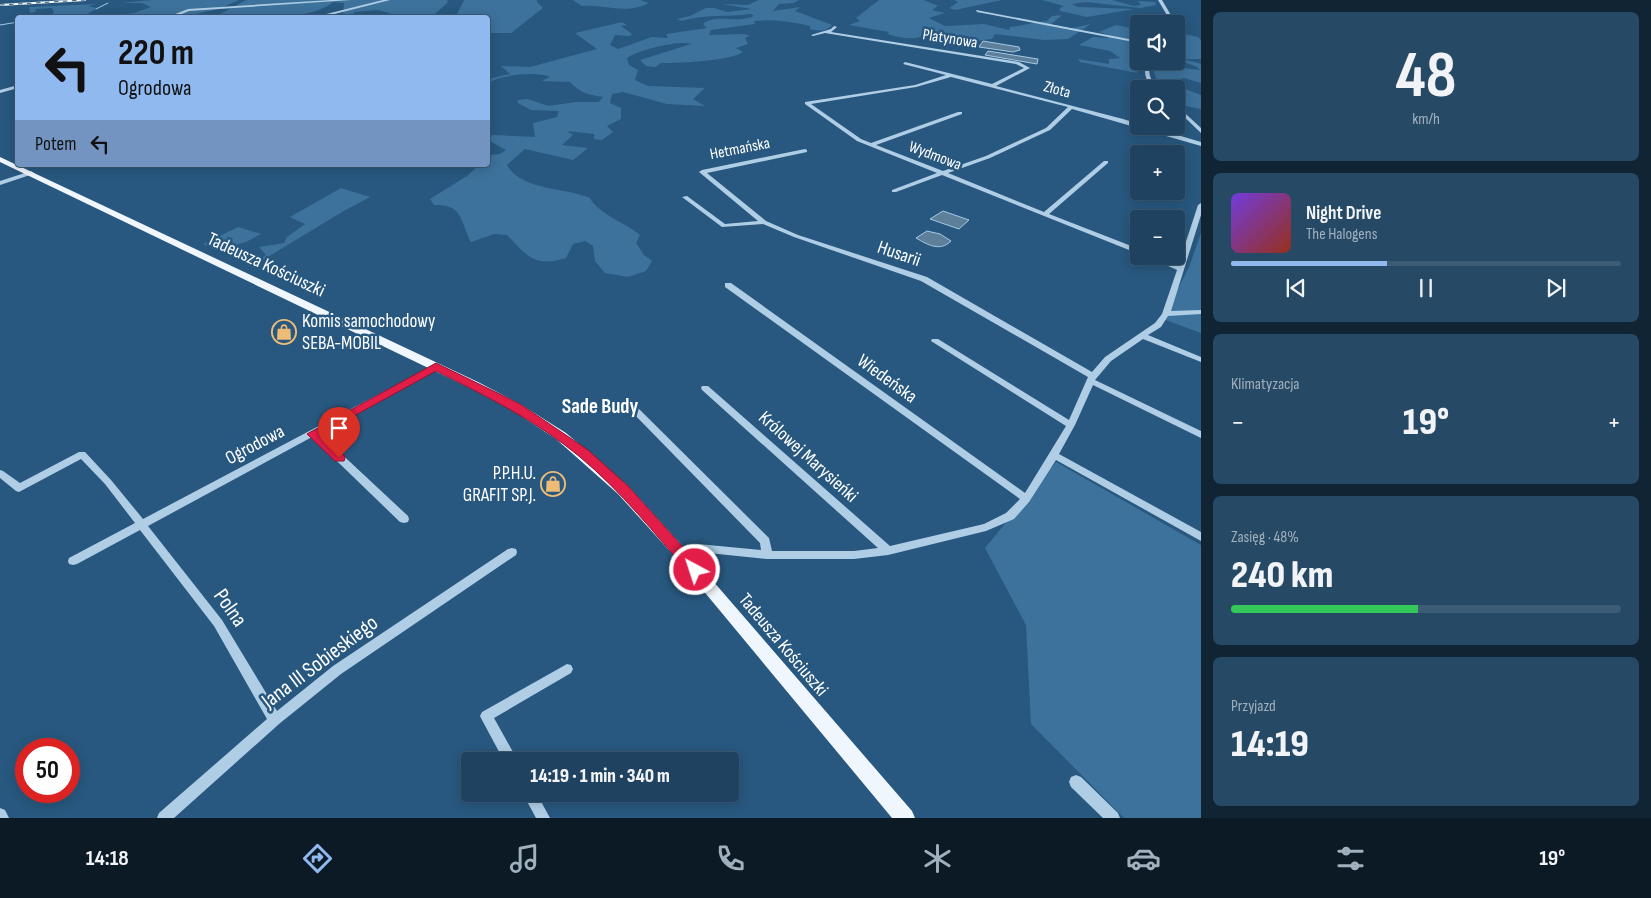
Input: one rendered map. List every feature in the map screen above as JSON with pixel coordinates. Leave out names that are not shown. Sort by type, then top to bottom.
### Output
[{"type":"main road","name":"Tadeusza Kościuszki","points":[[0,159],[15,166]]},
{"type":"main road","name":"Tadeusza Kościuszki","points":[[18,167],[436,367],[516,407],[561,436],[612,478],[682,555],[905,818]]},
{"type":"street","points":[[0,0],[10,0]]},
{"type":"street","points":[[175,15],[188,10],[349,0]]},
{"type":"street","points":[[325,15],[388,0]]},
{"type":"street","points":[[1160,0],[1169,15]]},
{"type":"street","points":[[977,11],[1130,40]]},
{"type":"street","points":[[813,35],[832,30],[835,27]]},
{"type":"street","name":"Platynowa","points":[[826,32],[1017,63],[1028,68],[992,86]]},
{"type":"street","name":"Złota","points":[[905,63],[1201,144]]},
{"type":"street","name":"Wydmowa","points":[[951,75],[916,86],[808,103],[858,140],[1130,248]]},
{"type":"street","points":[[0,92],[15,87]]},
{"type":"street","points":[[894,191],[944,174],[1048,129],[1071,107]]},
{"type":"street","points":[[870,145],[960,113]]},
{"type":"street","points":[[1185,115],[1201,131]]},
{"type":"street","name":"Hetmańska","points":[[764,222],[702,172],[804,151]]},
{"type":"street","points":[[1044,215],[1106,162]]},
{"type":"street","points":[[0,183],[31,173]]},
{"type":"street","name":"Husarii","points":[[685,197],[724,226],[764,222],[796,236],[924,279],[1092,379]]},
{"type":"street","points":[[682,555],[698,548],[766,555],[854,555],[888,551],[986,527],[1010,516],[1026,499],[1072,425],[1092,379],[1108,359],[1158,325],[1166,314],[1201,205]]},
{"type":"street","points":[[1170,265],[1180,269]]},
{"type":"street","name":"Wiedeńska","points":[[728,285],[1026,499]]},
{"type":"street","points":[[1166,314],[1201,312]]},
{"type":"street","points":[[1143,336],[1201,360]]},
{"type":"street","points":[[935,341],[1072,425]]},
{"type":"street","name":"Ogrodowa","points":[[142,526],[436,367]]},
{"type":"street","points":[[1092,379],[1201,435]]},
{"type":"street","name":"Królowej Marysieńki","points":[[705,388],[888,551]]},
{"type":"street","points":[[633,408],[764,541],[766,555]]},
{"type":"street","points":[[313,434],[404,519]]},
{"type":"street","name":"Polna","points":[[0,473],[19,488],[82,454],[108,482],[218,624],[275,720]]},
{"type":"street","points":[[1054,455],[1201,537]]},
{"type":"street","points":[[73,561],[142,526]]},
{"type":"street","name":"Jana III Sobieskiego","points":[[164,818],[275,720],[337,670],[512,552]]},
{"type":"street","points":[[507,752],[486,716],[567,669]]},
{"type":"street","points":[[1076,782],[1113,818]]},
{"type":"street","points":[[534,802],[543,818]]},
{"type":"shaded area","points":[[152,0],[239,0],[218,9],[192,15],[116,15],[134,13],[151,7],[142,3],[121,3]]},
{"type":"shaded area","points":[[246,0],[447,0],[448,2],[434,15],[395,15],[378,10],[354,12],[353,15],[338,15],[343,14],[344,3],[333,2],[322,9],[297,15],[218,15]]},
{"type":"shaded area","points":[[464,0],[537,0],[543,8],[511,33],[490,33],[490,15],[454,15],[457,14]]},
{"type":"shaded area","points":[[573,0],[640,0],[649,3],[623,9],[582,6]]},
{"type":"shaded area","points":[[759,0],[799,0],[794,3],[779,4],[773,11],[800,7],[795,11],[832,25],[825,30],[819,30],[810,29],[810,26],[797,23],[761,20],[754,21],[755,24],[711,30],[709,35],[745,34],[750,36],[745,38],[748,44],[736,48],[743,52],[728,58],[661,63],[655,67],[646,66],[640,60],[691,44],[685,43],[659,46],[632,55],[627,58],[629,65],[638,70],[635,80],[648,86],[705,88],[693,99],[705,106],[667,104],[623,92],[612,94],[610,103],[621,108],[621,119],[607,126],[613,132],[602,140],[594,139],[594,134],[567,131],[573,135],[562,145],[588,148],[573,160],[525,149],[507,165],[523,180],[533,184],[590,198],[599,209],[640,235],[636,243],[644,255],[652,261],[646,271],[628,277],[605,273],[595,261],[593,246],[585,241],[573,244],[566,258],[547,262],[539,261],[526,254],[507,235],[494,234],[471,242],[456,211],[444,205],[434,205],[430,199],[467,176],[477,167],[490,167],[490,155],[500,154],[506,150],[490,141],[492,135],[535,137],[533,123],[557,117],[559,111],[531,110],[518,103],[518,100],[528,99],[548,106],[576,102],[599,102],[603,97],[585,93],[577,89],[570,82],[542,81],[550,77],[537,74],[509,76],[490,82],[490,79],[510,74],[501,66],[530,67],[597,49],[575,33],[622,22],[627,25],[621,26],[632,34],[630,36],[615,35],[610,45],[618,49],[652,37],[668,38],[666,34],[707,28],[703,24],[714,19],[741,19],[754,16],[751,14],[708,16],[682,21],[677,19],[690,16],[706,8],[727,12],[752,9],[722,4],[748,5]]},
{"type":"shaded area","points":[[879,0],[924,0],[938,6],[932,10],[945,13],[929,18],[945,26],[984,24],[1009,30],[1010,27],[1047,21],[1052,16],[1062,15],[1050,25],[1068,29],[1091,24],[1068,39],[1044,40],[995,34],[992,39],[964,43],[935,33],[916,38],[905,38],[888,34],[889,32],[849,25],[860,21],[856,18]]},
{"type":"shaded area","points":[[954,0],[1002,0],[955,10],[949,8],[958,2]]},
{"type":"shaded area","points":[[1042,0],[1112,0],[1134,6],[1141,5],[1138,1],[1155,2],[1156,5],[1140,8],[1086,2],[1072,4],[1078,7],[1134,9],[1087,17],[1060,11],[1060,8],[1064,6]]},
{"type":"shaded area","points":[[97,4],[88,6],[97,8],[86,15],[51,15],[54,13],[52,8],[36,9],[35,12],[30,13],[29,7]]},
{"type":"shaded area","points":[[1116,25],[1130,28],[1130,70],[1137,70],[1137,73],[1080,62],[1078,59],[1109,64],[1109,59],[1120,58],[1110,51],[1079,45],[1093,37],[1108,38],[1109,35],[1099,32]]},
{"type":"shaded area","points":[[1185,34],[1198,37],[1201,40],[1201,59],[1185,59]]},
{"type":"shaded area","points":[[983,41],[1019,47],[1020,50],[1013,52],[979,47]]},
{"type":"shaded area","points":[[988,51],[1038,59],[1037,64],[985,55]]},
{"type":"shaded area","points":[[1185,60],[1201,64],[1201,83],[1184,78],[1158,80],[1153,70],[1185,70],[1185,68],[1200,70],[1185,62]]},
{"type":"shaded area","points":[[1185,89],[1201,95],[1201,109],[1186,106]]},
{"type":"shaded area","points":[[341,188],[370,197],[253,266],[203,244],[238,227],[261,234],[246,242],[228,247],[230,252],[254,264],[266,255],[259,247],[284,243],[287,237],[305,224],[290,217]]},
{"type":"shaded area","points":[[943,211],[969,220],[959,229],[930,219]]},
{"type":"shaded area","points":[[927,231],[940,234],[951,241],[938,247],[929,245],[916,238]]},
{"type":"shaded area","points":[[1201,233],[1201,333],[1163,319],[1189,267]]},
{"type":"shaded area","points":[[1056,462],[1201,545],[1201,818],[1124,818],[1031,724],[1026,625],[985,548]]},
{"type":"waterway","points":[[96,9],[108,3]]},
{"type":"waterway","points":[[0,25],[15,22]]},
{"type":"railway","points":[[0,5],[85,0]]},
{"type":"place","name":"Komis samochodowy SEBA-MOBIL","points":[[284,332]]},
{"type":"place","name":"P.P.H.U. GRAFIT SP.J.","points":[[553,484]]},
{"type":"district","name":"Sade Budy","points":[[600,406]]},
{"type":"route","points":[[339,458],[313,434],[436,367],[516,407],[538,420],[584,453],[606,472],[695,570]]}]
